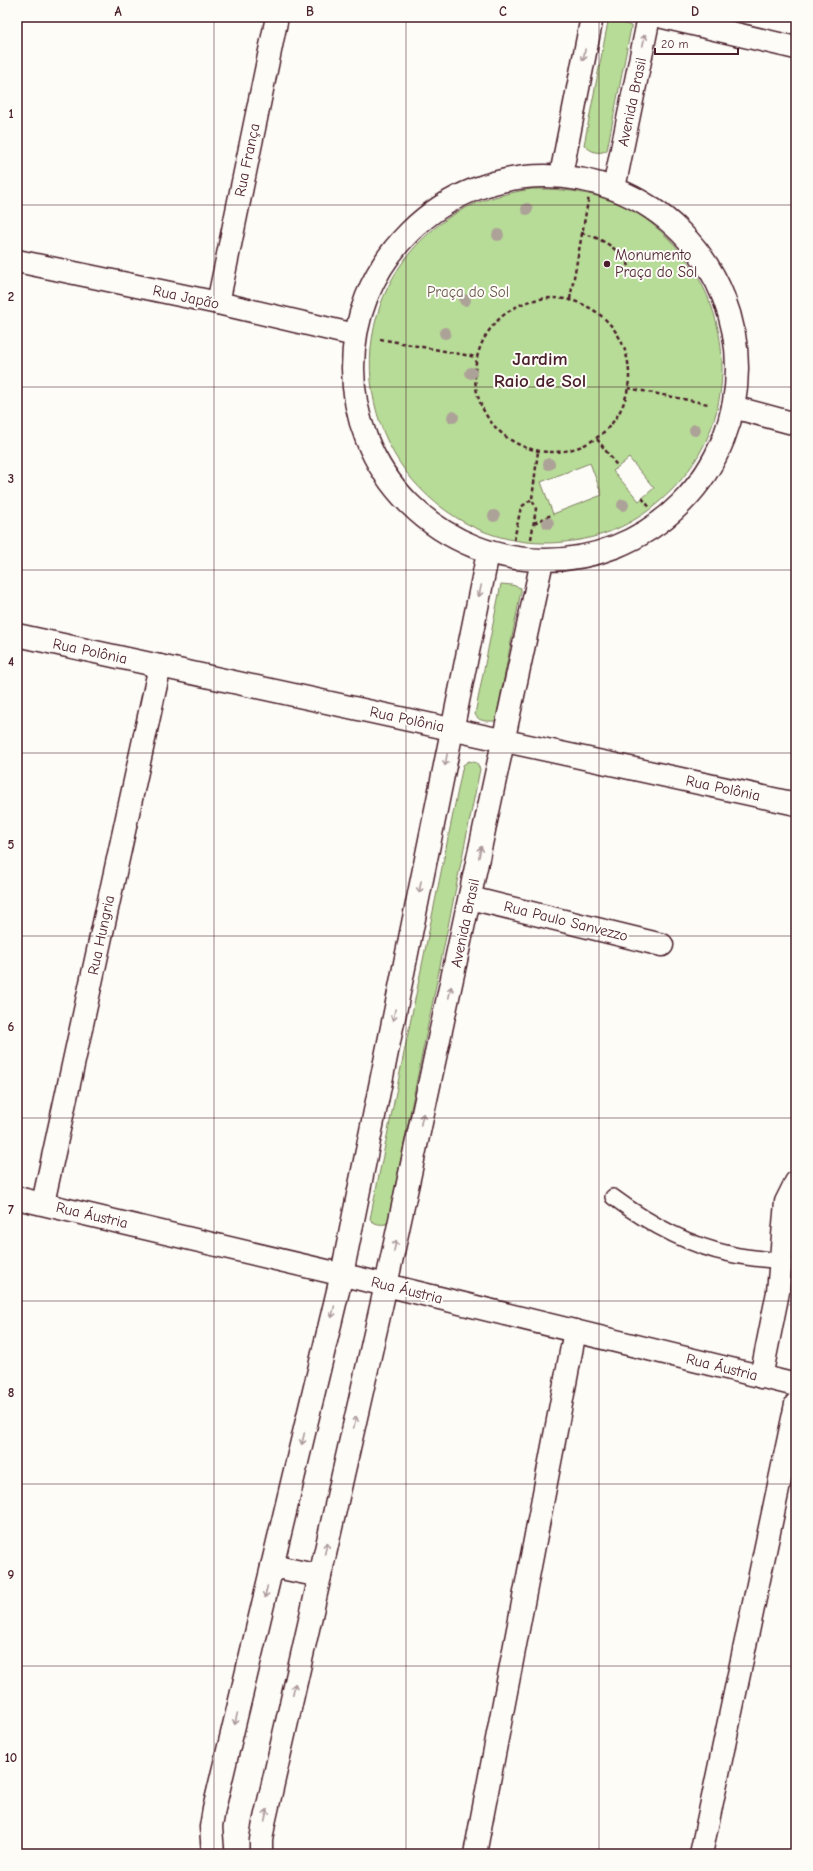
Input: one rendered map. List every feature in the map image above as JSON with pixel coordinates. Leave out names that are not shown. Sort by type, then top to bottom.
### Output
[{"type":"street","name":"Rua França","points":[[218,303],[277,17]]},
{"type":"street","points":[[561,175],[592,17]]},
{"type":"street","name":"Avenida Brasil","points":[[614,188],[649,17]]},
{"type":"street","points":[[663,17],[796,48]]},
{"type":"street","points":[[561,175],[588,180],[614,188],[649,205],[679,230],[704,259],[722,294],[734,330],[737,369],[733,407],[720,449],[696,488],[665,519],[628,543],[586,557],[542,561],[524,560],[488,553],[446,534],[409,505],[381,469],[361,427],[352,381],[355,335],[366,295],[385,259],[411,228],[438,207],[480,186],[520,176],[561,175]]},
{"type":"street","name":"Rua Japão","points":[[17,261],[218,303],[355,335]]},
{"type":"street","points":[[733,407],[796,424]]},
{"type":"street","points":[[213,1854],[212,1826],[214,1809],[342,1274],[488,553]]},
{"type":"street","name":"Avenida Brasil","points":[[261,1854],[261,1840],[264,1823],[386,1284],[542,561]]},
{"type":"street","name":"Rua Polônia","points":[[17,635],[796,804]]},
{"type":"street","name":"Rua Hungria","points":[[43,1204],[160,666]]},
{"type":"street","name":"Rua Paulo Sanvezzo","points":[[470,898],[662,945]]},
{"type":"street","points":[[762,1377],[778,1292],[786,1202],[796,1182]]},
{"type":"street","name":"Rua Áustria","points":[[17,1198],[386,1284],[796,1385]]},
{"type":"street","points":[[475,1854],[575,1331]]},
{"type":"street","points":[[701,1854],[796,1404]]},
{"type":"street","points":[[272,1566],[320,1576]]},
{"type":"lane","points":[[613,1197],[652,1224],[701,1246],[730,1254],[781,1262]]},
{"type":"path","points":[[570,299],[581,233],[590,194]]},
{"type":"path","points":[[581,233],[604,241],[626,261],[631,269]]},
{"type":"path","points":[[546,298],[570,299],[588,306],[604,317],[617,332],[626,350],[629,369],[628,388],[622,408],[612,425],[596,439],[569,451],[538,451],[521,446],[506,436],[493,424],[484,409],[478,393],[475,375],[476,357],[486,335],[502,316],[522,303],[546,298]]},
{"type":"path","points":[[380,339],[476,357]]},
{"type":"path","points":[[628,388],[711,405]]},
{"type":"path","points":[[596,439],[618,467]]},
{"type":"path","points":[[530,543],[536,509],[532,499],[538,451]]},
{"type":"path","points":[[642,498],[651,509]]},
{"type":"path","points":[[514,540],[521,507],[532,499]]},
{"type":"path","points":[[534,523],[553,514]]},
{"type":"green space","points":[[615,20],[631,26],[631,28],[607,150],[604,152],[598,152],[592,151],[584,145],[608,22]]},
{"type":"green space","name":"Praça do Sol","points":[[547,189],[579,192],[610,200],[639,214],[652,224],[681,253],[703,286],[717,323],[722,361],[719,399],[708,436],[688,471],[650,510],[627,524],[590,538],[550,543],[522,541],[509,539],[482,531],[457,518],[420,489],[394,453],[377,413],[370,370],[374,328],[388,287],[413,249],[448,218],[467,207],[499,196],[520,191]],"holes":[[[629,458],[654,488],[639,501],[613,471]],[[590,463],[602,495],[553,514],[541,482]]]},
{"type":"green space","points":[[501,584],[521,588],[521,591],[496,719],[495,721],[486,721],[476,717],[475,714]]},
{"type":"green space","points":[[469,761],[477,763],[480,769],[388,1222],[386,1224],[379,1224],[370,1219],[463,765]]},
{"type":"place","name":"Monumento Praça do Sol","points":[[607,264]]},
{"type":"district","name":"Jardim Raio de Sol","points":[[540,369]]}]
